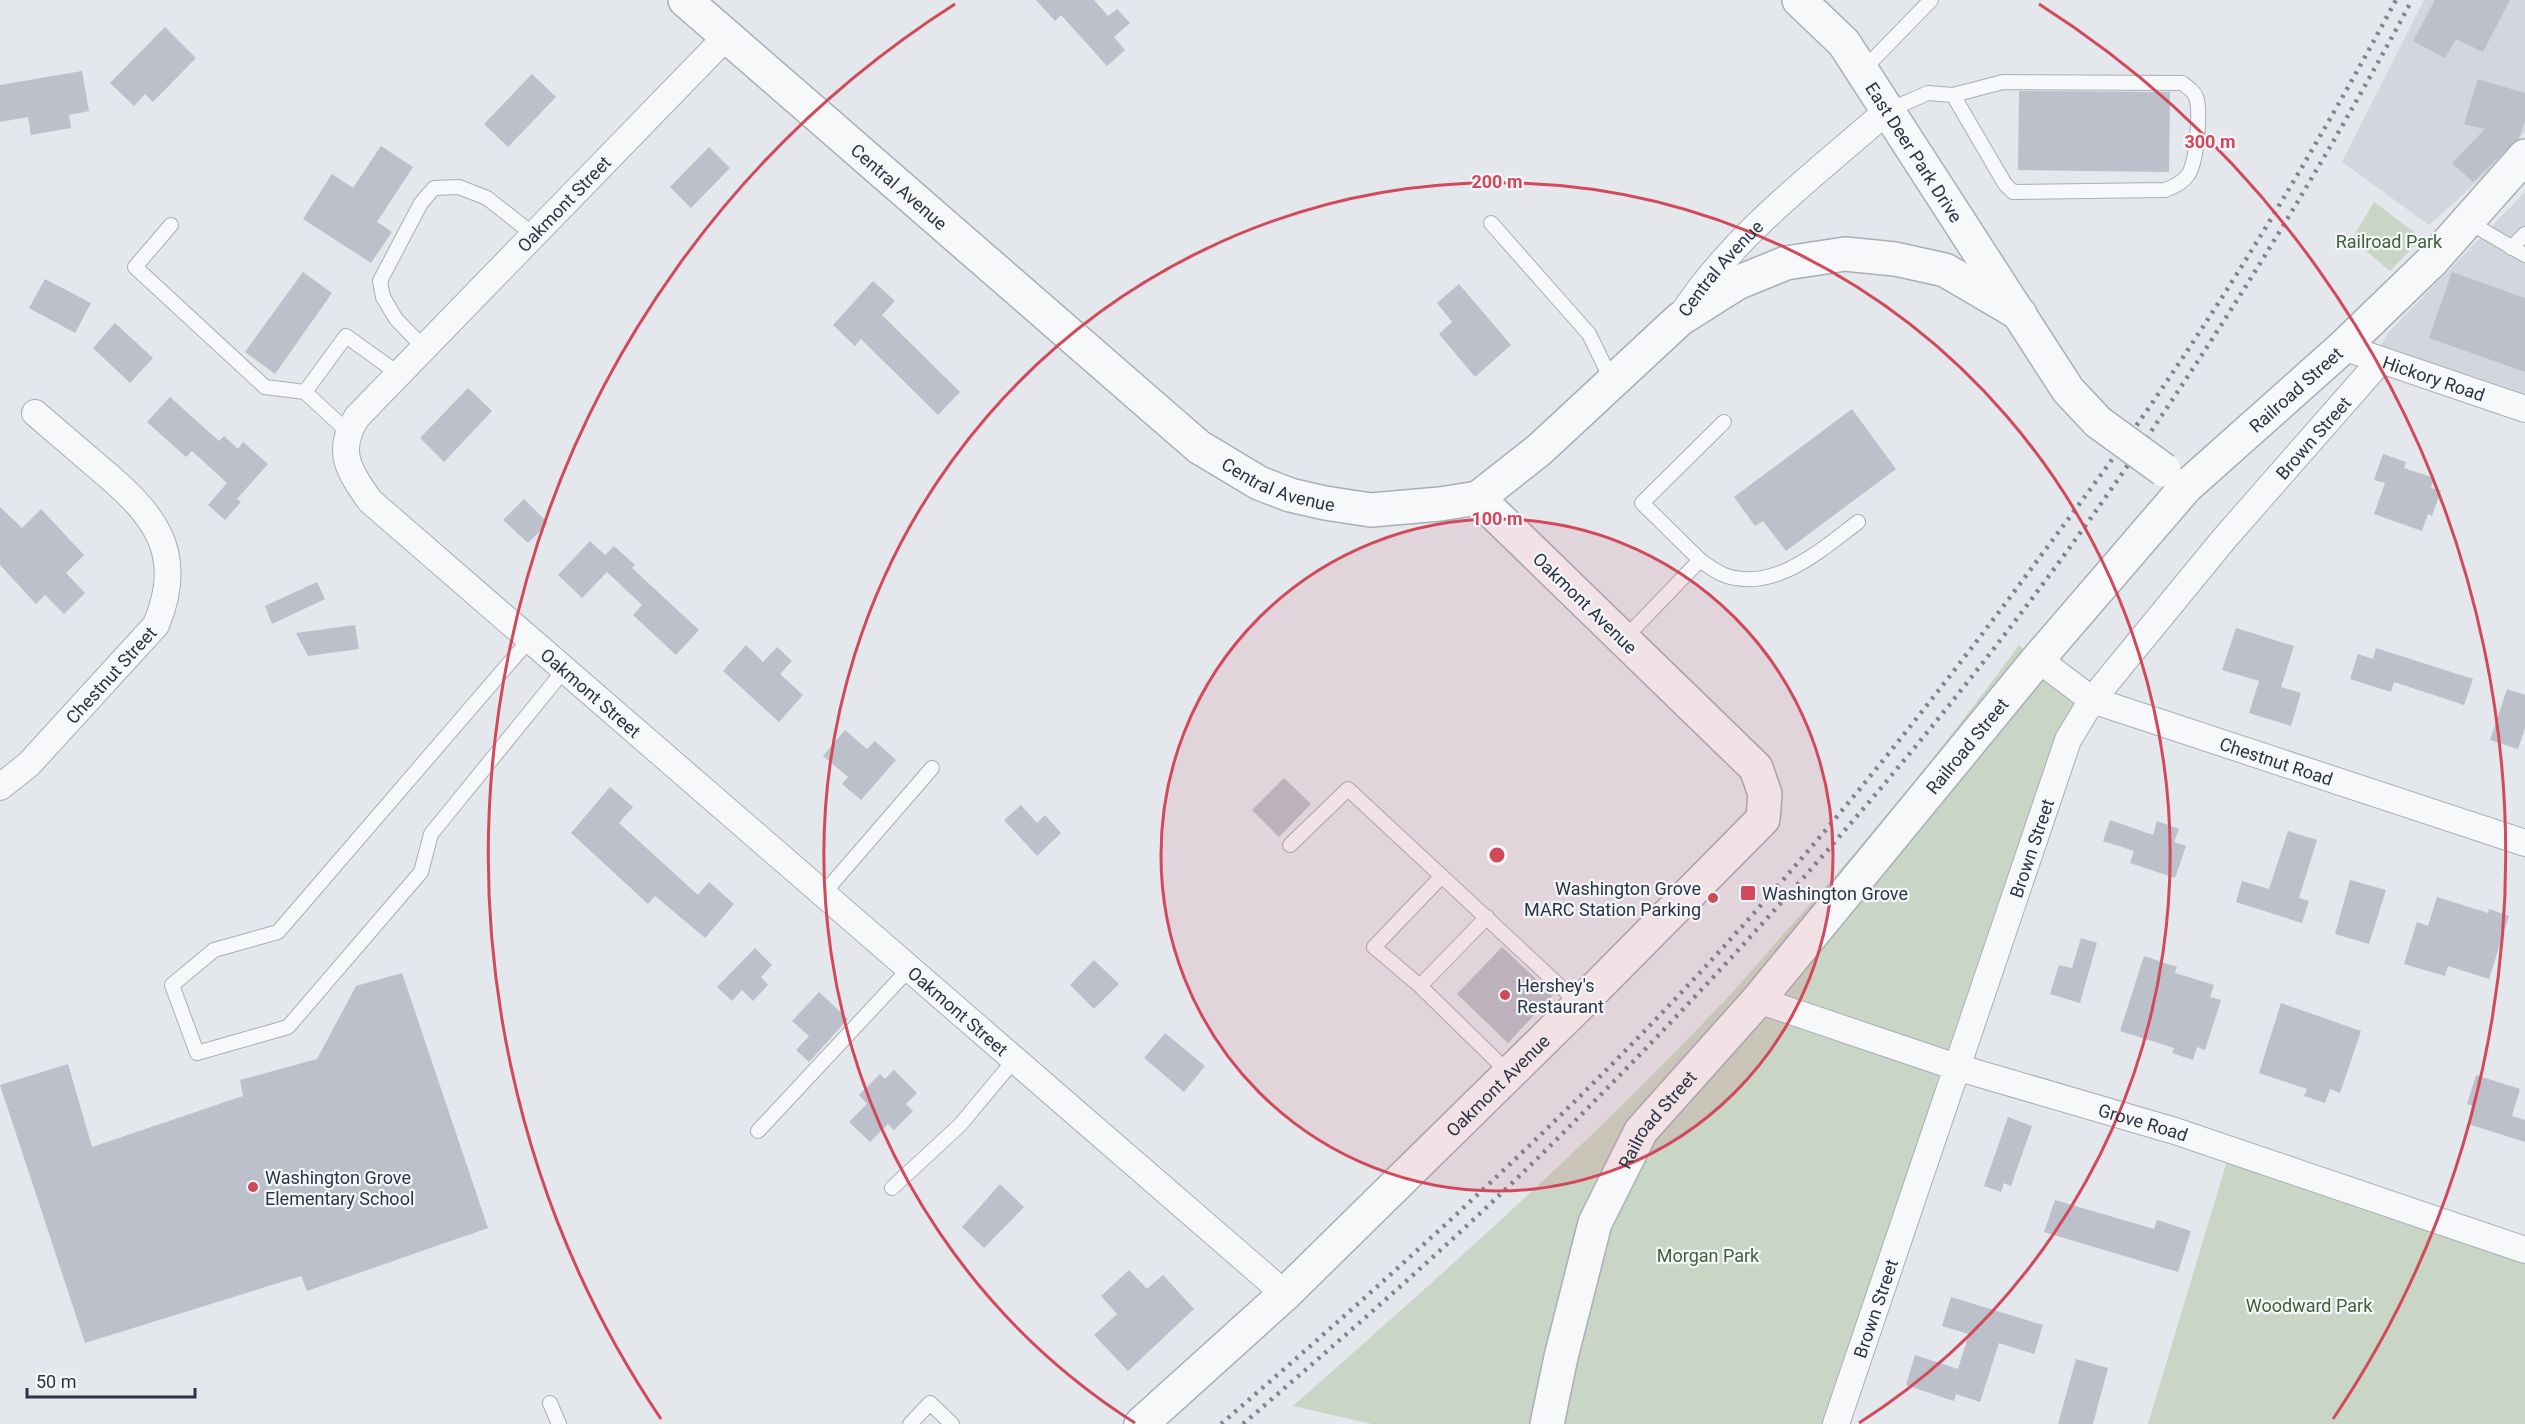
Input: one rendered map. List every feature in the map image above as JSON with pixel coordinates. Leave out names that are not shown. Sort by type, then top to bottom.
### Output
[{"type":"street","name":"Central Avenue","points":[[686,0],[1199,447],[1259,483],[1290,495],[1371,510],[1478,498],[1539,450],[1680,319],[1703,283],[1742,239],[1887,111]]},
{"type":"street","name":"East Deer Park Drive","points":[[1799,0],[1844,44],[2068,390],[2098,422],[2175,479]]},
{"type":"street","name":"Oakmont Street","points":[[727,36],[357,417],[348,432],[345,453],[350,472],[370,501],[1285,1294]]},
{"type":"street","name":"Railroad Street","points":[[1547,1424],[1561,1357],[1595,1223],[1641,1131],[1758,1000],[2038,659],[2175,479],[2343,347],[2432,261],[2525,156]]},
{"type":"street","name":"East Deer Park Drive","points":[[1680,319],[1746,279],[1786,263],[1845,254],[1895,259],[1945,270],[2020,314]]},
{"type":"street","name":"Hickory Road","points":[[2343,347],[2525,409]]},
{"type":"street","name":"Brown Street","points":[[1836,1424],[2068,740],[2092,700],[2224,539],[2381,360]]},
{"type":"street","name":"Chestnut Street","points":[[0,787],[29,764],[156,625],[165,604],[168,582],[168,562],[150,518],[133,496],[35,413]]},
{"type":"street","name":"Oakmont Avenue","points":[[1141,1424],[1285,1294],[1580,1004],[1763,819],[1765,794],[1756,768],[1478,498]]},
{"type":"street","name":"Chestnut Road","points":[[2038,659],[2092,700],[2525,843]]},
{"type":"street","name":"Grove Road","points":[[1758,1000],[1956,1067],[2175,1131],[2525,1250]]},
{"type":"lane","points":[[1860,72],[1931,0]]},
{"type":"lane","points":[[1887,111],[1929,93],[1953,95],[2003,81],[2182,83],[2192,90],[2197,100],[2196,150],[2193,166],[2187,177],[2177,185],[2165,190],[2013,192],[2005,184],[1953,95]]},
{"type":"lane","points":[[424,348],[396,319],[383,297],[380,281],[421,203],[434,188],[459,187],[487,198],[534,235]]},
{"type":"lane","points":[[2467,221],[2525,255]]},
{"type":"lane","points":[[1491,223],[1589,334],[1612,381]]},
{"type":"lane","points":[[171,225],[135,267],[266,387],[305,392],[348,432]]},
{"type":"lane","points":[[2511,248],[2525,234]]},
{"type":"lane","points":[[305,392],[346,336],[399,374]]},
{"type":"lane","points":[[1724,422],[1642,503],[1700,560],[1724,575],[1750,578],[1774,574],[1805,562],[1858,522]]},
{"type":"lane","points":[[1623,640],[1700,560]]},
{"type":"lane","points":[[530,639],[278,932],[214,950],[172,985],[197,1053],[288,1027],[421,872],[431,834],[565,669]]},
{"type":"lane","points":[[823,894],[932,768]]},
{"type":"lane","points":[[1290,845],[1348,789],[1580,1004]]},
{"type":"lane","points":[[1442,876],[1374,947],[1420,986],[1509,1073]]},
{"type":"lane","points":[[1420,986],[1487,917]]},
{"type":"lane","points":[[758,1131],[910,968]]},
{"type":"lane","points":[[892,1188],[960,1125],[1015,1059]]},
{"type":"lane","points":[[550,1403],[559,1424]]},
{"type":"lane","points":[[910,1424],[930,1403],[952,1424]]},
{"type":"shaded area","points":[[2424,0],[2525,0],[2525,131],[2501,160],[2429,225],[2342,162]]},
{"type":"shaded area","points":[[2525,192],[2525,396],[2381,345],[2387,334]]},
{"type":"green space","name":"Railroad Park","points":[[2374,202],[2422,238],[2390,271],[2352,239]]},
{"type":"green space","name":"Morgan Park","points":[[2019,645],[2079,700],[1831,1424],[1372,1424],[1293,1406],[1556,1169],[1717,1009],[1874,830]]},
{"type":"green space","name":"Woodward Park","points":[[2230,1151],[2525,1252],[2525,1424],[2148,1424]]},
{"type":"building","points":[[1036,0],[1094,0],[1108,16],[1117,9],[1130,23],[1114,37],[1125,50],[1107,66],[1061,15],[1055,21]]},
{"type":"building","points":[[2435,0],[2510,0],[2483,52],[2456,39],[2445,58],[2413,41]]},
{"type":"building","points":[[165,27],[196,58],[153,102],[145,94],[134,106],[110,83]]},
{"type":"building","points":[[82,71],[89,111],[69,115],[71,128],[31,135],[28,117],[0,122],[0,85]]},
{"type":"building","points":[[532,74],[556,97],[508,147],[484,124]]},
{"type":"building","points":[[2478,79],[2525,93],[2525,120],[2519,138],[2473,182],[2452,163],[2485,129],[2464,124]]},
{"type":"building","points":[[2019,91],[2170,92],[2169,172],[2018,170]]},
{"type":"building","points":[[381,146],[413,167],[377,222],[392,232],[371,263],[303,219],[332,174],[353,188]]},
{"type":"building","points":[[709,147],[730,168],[691,208],[670,187]]},
{"type":"building","points":[[303,272],[332,293],[275,374],[245,352]]},
{"type":"building","points":[[2452,272],[2525,298],[2525,372],[2429,338]]},
{"type":"building","points":[[45,279],[91,303],[75,333],[29,308]]},
{"type":"building","points":[[873,281],[895,301],[882,315],[960,392],[938,415],[861,339],[855,346],[833,325]]},
{"type":"building","points":[[1459,284],[1511,345],[1475,377],[1439,334],[1452,322],[1437,303]]},
{"type":"building","points":[[115,323],[153,358],[130,383],[93,348]]},
{"type":"building","points":[[468,388],[492,411],[444,462],[420,438]]},
{"type":"building","points":[[170,397],[219,441],[224,436],[238,449],[243,442],[268,464],[237,499],[241,502],[225,520],[208,505],[227,483],[192,451],[186,457],[147,422]]},
{"type":"building","points":[[1852,409],[1896,469],[1786,551],[1763,521],[1755,526],[1734,497]]},
{"type":"building","points":[[2383,454],[2406,462],[2404,468],[2434,478],[2431,488],[2441,491],[2432,516],[2428,514],[2422,531],[2374,514],[2385,483],[2374,480]]},
{"type":"building","points":[[524,499],[548,523],[528,543],[503,520]]},
{"type":"building","points":[[0,507],[22,528],[41,509],[84,555],[66,573],[85,593],[64,614],[45,595],[36,604],[0,565]]},
{"type":"building","points":[[590,541],[605,555],[614,546],[635,565],[632,568],[699,630],[676,655],[633,615],[642,605],[607,572],[582,598],[558,575]]},
{"type":"building","points":[[317,582],[325,599],[272,624],[265,606]]},
{"type":"building","points":[[355,625],[359,649],[308,656],[296,633]]},
{"type":"building","points":[[2236,628],[2294,646],[2281,687],[2301,693],[2291,726],[2249,713],[2259,681],[2222,670]]},
{"type":"building","points":[[746,645],[763,662],[777,647],[792,661],[780,674],[803,695],[779,722],[723,671]]},
{"type":"building","points":[[2376,648],[2473,679],[2464,705],[2394,682],[2391,692],[2350,679],[2358,654],[2373,659]]},
{"type":"building","points":[[2507,689],[2525,695],[2525,728],[2518,749],[2490,740]]},
{"type":"building","points":[[845,730],[867,749],[875,741],[896,760],[861,800],[842,784],[848,777],[823,756]]},
{"type":"building","points":[[1284,778],[1311,804],[1279,837],[1252,810]]},
{"type":"building","points":[[610,787],[633,807],[619,823],[698,895],[709,882],[734,904],[705,938],[655,896],[648,904],[571,833]]},
{"type":"building","points":[[1021,805],[1037,823],[1045,815],[1061,833],[1037,856],[1004,820]]},
{"type":"building","points":[[2110,820],[2153,835],[2157,821],[2179,829],[2174,842],[2186,846],[2175,878],[2130,863],[2134,851],[2103,841]]},
{"type":"building","points":[[2288,831],[2317,840],[2299,898],[2309,901],[2302,923],[2236,902],[2242,881],[2269,889]]},
{"type":"building","points":[[2350,880],[2386,890],[2369,944],[2335,934]]},
{"type":"building","points":[[2437,897],[2488,913],[2489,909],[2509,916],[2489,979],[2448,966],[2445,976],[2404,964],[2417,922],[2428,926]]},
{"type":"building","points":[[2081,938],[2097,943],[2080,1003],[2050,994],[2059,965],[2072,968]]},
{"type":"building","name":"Hershey's Restaurant","points":[[1502,947],[1553,995],[1508,1043],[1457,994]]},
{"type":"building","points":[[755,948],[772,965],[761,977],[768,985],[753,1001],[742,990],[732,1001],[717,987]]},
{"type":"building","points":[[2144,956],[2177,967],[2175,973],[2214,985],[2210,997],[2221,1000],[2205,1050],[2197,1047],[2193,1060],[2172,1053],[2174,1048],[2120,1031]]},
{"type":"building","points":[[1094,960],[1119,984],[1094,1009],[1070,985]]},
{"type":"building","name":"Washington Grove Elementary School","points":[[402,973],[488,1228],[307,1291],[301,1276],[85,1343],[0,1085],[68,1064],[92,1147],[243,1096],[240,1080],[317,1059],[356,986]]},
{"type":"building","points":[[819,992],[848,1019],[809,1062],[796,1050],[809,1036],[792,1021]]},
{"type":"building","points":[[2281,1003],[2361,1031],[2340,1093],[2330,1089],[2325,1103],[2304,1096],[2307,1089],[2259,1073]]},
{"type":"building","points":[[1165,1033],[1205,1066],[1184,1092],[1144,1058]]},
{"type":"building","points":[[894,1070],[917,1093],[906,1104],[913,1111],[894,1130],[888,1124],[870,1142],[849,1122],[867,1104],[859,1095],[880,1074],[885,1079]]},
{"type":"building","points":[[2476,1075],[2520,1089],[2512,1116],[2525,1120],[2525,1142],[2468,1124],[2474,1106],[2467,1104]]},
{"type":"building","points":[[2008,1117],[2032,1126],[2011,1186],[2004,1183],[2001,1192],[1984,1186]]},
{"type":"building","points":[[1000,1184],[1024,1207],[984,1248],[962,1227]]},
{"type":"building","points":[[2055,1200],[2154,1229],[2157,1220],[2191,1231],[2178,1272],[2044,1232]]},
{"type":"building","points":[[1129,1270],[1147,1289],[1163,1275],[1194,1309],[1128,1371],[1094,1335],[1117,1314],[1101,1296]]},
{"type":"building","points":[[1951,1297],[2043,1325],[2034,1354],[1999,1343],[1980,1402],[1956,1394],[1954,1401],[1906,1385],[1915,1355],[1958,1369],[1969,1334],[1942,1326]]},
{"type":"building","points":[[2076,1359],[2108,1368],[2093,1424],[2058,1424]]},
{"type":"railway","points":[[1221,1424],[1444,1226],[1553,1123],[1706,966],[1844,808],[1975,644],[2147,410],[2227,290],[2285,195],[2396,0]]},
{"type":"railway","points":[[1243,1424],[1448,1243],[1567,1129],[1705,986],[1840,836],[1905,759],[2029,602],[2088,522],[2175,395],[2298,201],[2412,0]]},
{"type":"place","name":"Washington Grove","points":[[1748,893]]},
{"type":"place","name":"Washington Grove MARC Station Parking","points":[[1713,898]]},
{"type":"place","name":"Hershey's Restaurant","points":[[1505,995]]},
{"type":"place","name":"Washington Grove Elementary School","points":[[253,1187]]}]
